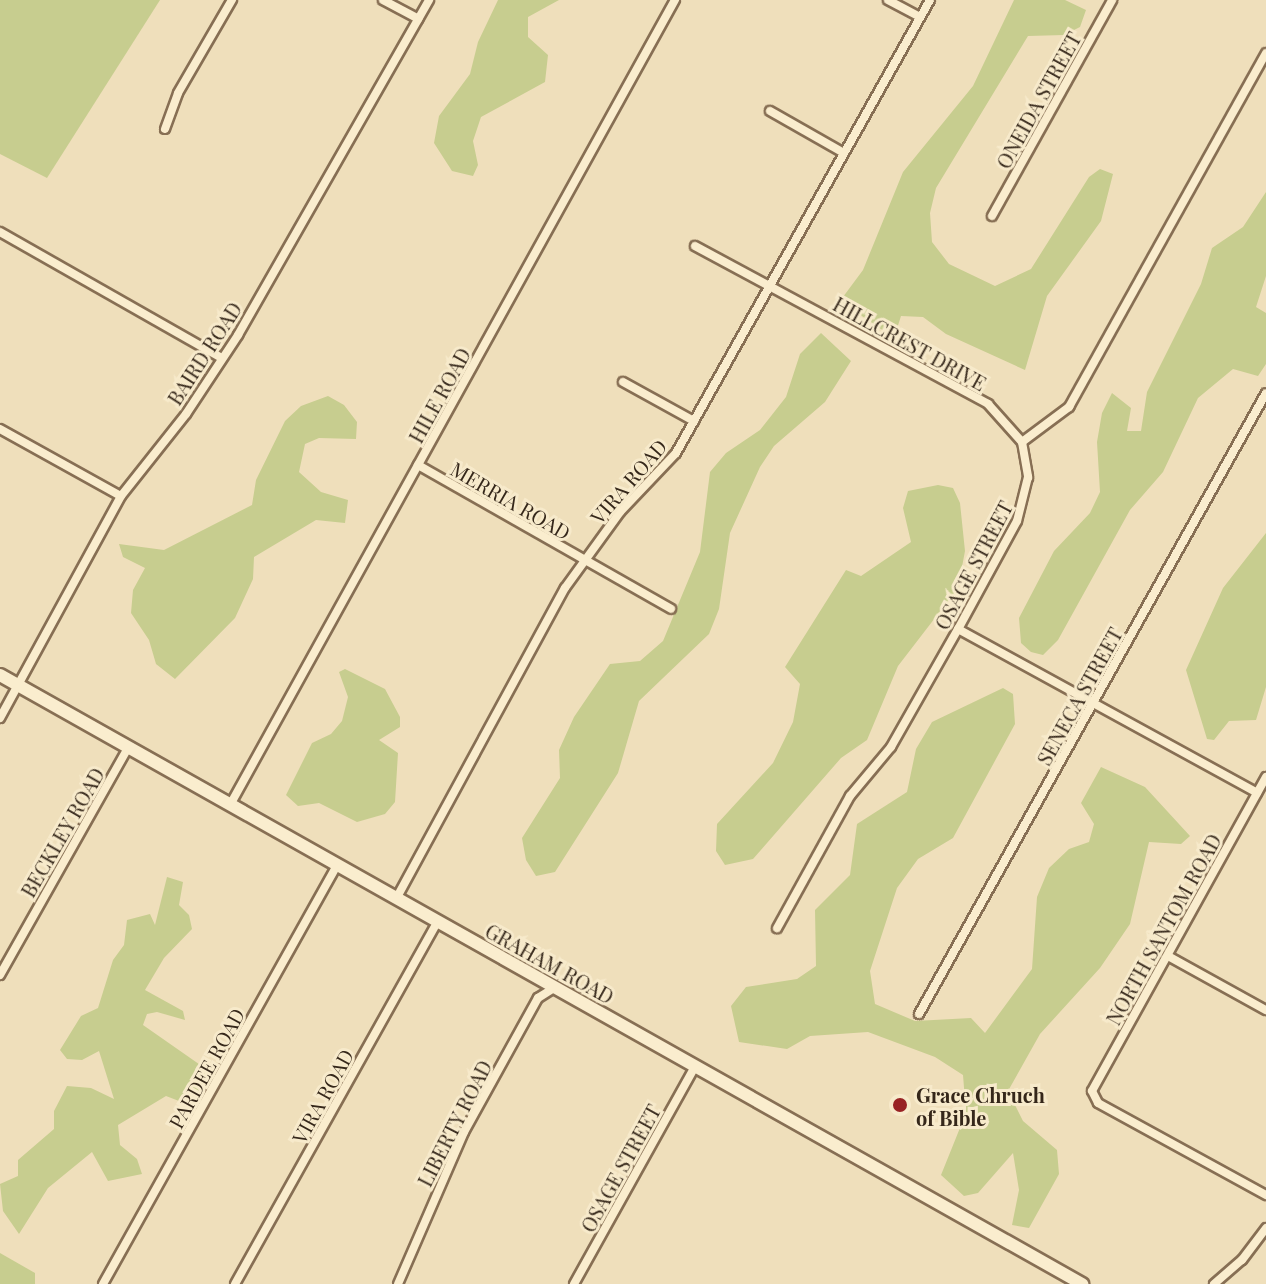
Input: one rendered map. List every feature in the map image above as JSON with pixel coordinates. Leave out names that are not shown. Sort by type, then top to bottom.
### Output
[{"type":"main road","name":"GRAHAM ROAD","points":[[0,675],[1082,1284]]},
{"type":"street","points":[[165,129],[178,93],[232,0]]},
{"type":"street","points":[[383,0],[418,19]]},
{"type":"street","name":"BAIRD ROAD","points":[[0,718],[121,496],[222,358],[429,0]]},
{"type":"street","name":"HILE ROAD","points":[[230,805],[675,0]]},
{"type":"street","points":[[888,0],[920,17]]},
{"type":"street","name":"VIRA ROAD","points":[[396,899],[583,561],[620,512],[666,466],[694,421],[930,0]]},
{"type":"street","name":"ONEIDA STREET","points":[[992,216],[1112,0]]},
{"type":"street","points":[[1022,442],[1069,407],[1266,53]]},
{"type":"street","points":[[770,111],[844,153]]},
{"type":"street","points":[[0,232],[222,358]]},
{"type":"street","name":"HILLCREST DRIVE","points":[[695,246],[988,404],[1022,442]]},
{"type":"street","points":[[623,382],[694,421]]},
{"type":"street","name":"SENECA STREET","points":[[919,1014],[1266,393]]},
{"type":"street","points":[[0,429],[121,496]]},
{"type":"street","name":"OSAGE STREET","points":[[777,928],[850,796],[891,747],[1023,507],[1028,483],[1022,442]]},
{"type":"street","name":"MERRIA ROAD","points":[[418,465],[671,609]]},
{"type":"street","points":[[958,629],[1257,793]]},
{"type":"street","name":"BECKLEY ROAD","points":[[0,975],[128,748]]},
{"type":"street","name":"NORTH SANTOM ROAD","points":[[1266,777],[1094,1086],[1093,1098],[1266,1195]]},
{"type":"street","name":"PARDEE ROAD","points":[[103,1284],[337,866]]},
{"type":"street","name":"VIRA ROAD","points":[[235,1284],[437,923]]},
{"type":"street","points":[[1168,956],[1266,1010]]},
{"type":"street","name":"LIBERTY ROAD","points":[[398,1284],[464,1132],[538,998],[554,988]]},
{"type":"street","name":"OSAGE STREET","points":[[574,1284],[695,1067]]},
{"type":"street","points":[[1214,1284],[1253,1248],[1266,1228]]},
{"type":"green space","points":[[0,0],[160,0],[47,178],[0,154]]},
{"type":"green space","points":[[498,0],[559,0],[528,17],[528,37],[548,55],[545,82],[481,117],[473,141],[478,165],[473,176],[452,171],[434,143],[439,116],[470,74],[478,42]]},
{"type":"green space","points":[[1014,0],[1065,0],[1086,10],[1080,27],[1064,35],[1028,36],[936,188],[930,213],[932,242],[949,264],[995,286],[1031,269],[1089,177],[1100,169],[1113,174],[1101,221],[1047,296],[1025,370],[946,334],[923,317],[901,316],[894,338],[840,301],[863,270],[903,172],[973,86]]},
{"type":"green space","points":[[1266,192],[1266,276],[1256,307],[1266,313],[1266,364],[1258,376],[1233,369],[1198,398],[1163,472],[1130,510],[1058,640],[1043,655],[1031,652],[1021,643],[1019,618],[1054,551],[1090,513],[1100,492],[1097,442],[1102,413],[1112,393],[1131,408],[1127,431],[1141,431],[1147,392],[1201,284],[1212,248],[1243,227]]},
{"type":"green space","points":[[821,333],[851,361],[825,402],[774,446],[760,467],[730,533],[719,609],[709,634],[639,701],[618,773],[555,872],[536,876],[526,860],[522,838],[560,778],[559,750],[574,717],[610,664],[640,661],[663,641],[700,552],[710,472],[726,453],[760,430],[786,397],[800,354]]},
{"type":"green space","points":[[328,396],[344,405],[357,422],[356,439],[319,438],[305,444],[299,472],[321,492],[348,500],[345,523],[316,520],[254,557],[253,579],[235,618],[175,679],[156,664],[149,640],[131,613],[133,590],[145,568],[123,557],[119,544],[164,550],[252,505],[256,480],[285,421],[301,406]]},
{"type":"green space","points":[[938,485],[953,488],[960,503],[965,551],[958,588],[898,666],[867,740],[841,758],[753,859],[725,865],[716,851],[717,824],[773,763],[793,722],[800,684],[785,667],[846,570],[861,576],[911,542],[903,508],[908,491]]},
{"type":"green space","points":[[1266,533],[1266,687],[1256,720],[1229,721],[1214,740],[1207,739],[1186,670],[1223,588]]},
{"type":"green space","points":[[345,669],[385,689],[400,717],[400,727],[379,740],[398,753],[395,802],[385,814],[357,822],[319,803],[298,806],[286,795],[312,743],[331,734],[342,721],[348,697],[339,672]]},
{"type":"green space","points":[[1003,688],[1013,694],[1015,724],[953,838],[918,859],[897,888],[870,971],[875,1004],[915,1021],[971,1018],[985,1033],[1032,969],[1037,897],[1049,868],[1069,849],[1089,842],[1094,824],[1081,803],[1101,767],[1145,787],[1190,836],[1181,844],[1149,842],[1130,924],[1100,968],[1040,1034],[1008,1091],[1023,1121],[1057,1150],[1059,1174],[1029,1228],[1012,1225],[1019,1190],[1013,1153],[978,1193],[964,1196],[941,1175],[966,1113],[963,1075],[935,1057],[868,1032],[810,1036],[787,1049],[739,1042],[731,1006],[746,987],[797,979],[816,966],[815,910],[850,875],[857,824],[907,792],[916,749],[932,722]]},
{"type":"green space","points":[[167,877],[183,882],[179,905],[189,915],[192,929],[164,958],[145,990],[183,1011],[185,1020],[157,1012],[147,1014],[143,1025],[206,1069],[201,1091],[192,1106],[166,1096],[118,1125],[120,1145],[137,1159],[142,1174],[108,1181],[92,1152],[48,1188],[19,1234],[3,1211],[0,1184],[18,1176],[18,1160],[54,1129],[54,1111],[67,1086],[91,1088],[114,1099],[99,1051],[82,1060],[67,1059],[60,1050],[81,1016],[98,1008],[113,960],[124,945],[127,920],[150,914],[155,925]]},
{"type":"green space","points":[[0,1253],[35,1273],[35,1284],[0,1284]]},
{"type":"place","name":"Grace Chruch of Bible","points":[[900,1105]]}]
